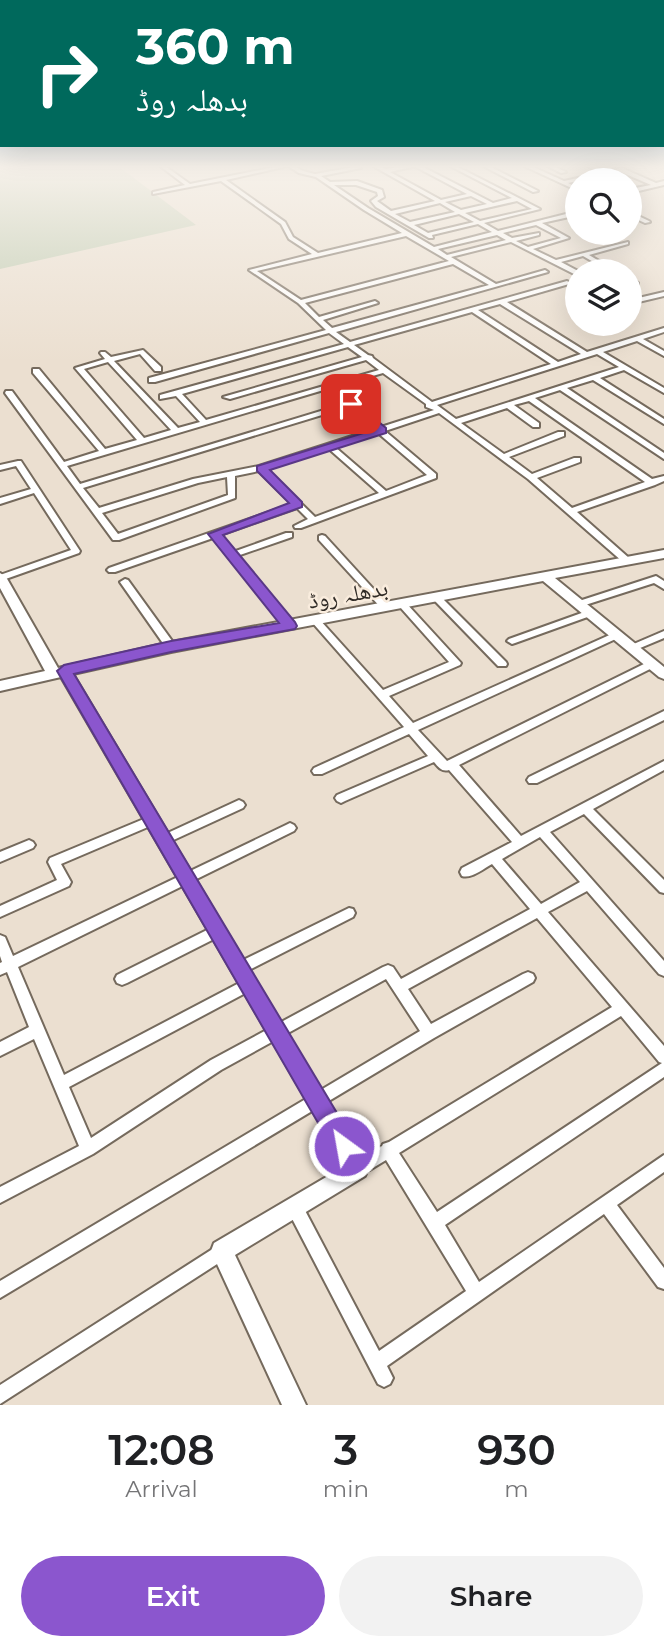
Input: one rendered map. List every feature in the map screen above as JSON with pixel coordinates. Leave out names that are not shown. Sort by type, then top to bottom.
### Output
[{"type":"street","points":[[288,232],[291,237],[318,255]]},
{"type":"street","points":[[402,232],[495,286]]},
{"type":"street","points":[[422,232],[430,236],[446,232]]},
{"type":"street","points":[[432,250],[503,232]]},
{"type":"street","points":[[527,249],[566,239],[553,232]]},
{"type":"street","points":[[497,233],[565,267]]},
{"type":"street","points":[[406,234],[252,270],[303,305],[332,332],[370,357],[429,405],[531,477],[626,560]]},
{"type":"street","points":[[444,257],[537,234]]},
{"type":"street","points":[[555,262],[618,245]]},
{"type":"street","points":[[583,254],[592,259]]},
{"type":"street","points":[[303,305],[453,262]]},
{"type":"street","points":[[412,280],[461,266]]},
{"type":"street","points":[[152,380],[545,272]]},
{"type":"street","points":[[163,397],[565,284]]},
{"type":"street","points":[[303,305],[361,293]]},
{"type":"street","points":[[642,300],[662,296]]},
{"type":"street","points":[[502,302],[587,355]]},
{"type":"street","points":[[318,319],[375,303]]},
{"type":"street","points":[[474,310],[558,365]]},
{"type":"street","points":[[429,405],[664,330]]},
{"type":"street","points":[[638,339],[664,354]]},
{"type":"street","points":[[143,442],[79,368],[106,356],[141,351],[158,369]]},
{"type":"street","points":[[599,352],[664,391]]},
{"type":"street","points":[[106,356],[177,432]]},
{"type":"street","points":[[243,412],[227,397],[370,357]]},
{"type":"street","points":[[454,422],[625,367]]},
{"type":"street","points":[[61,466],[385,370]]},
{"type":"street","points":[[36,371],[104,453]]},
{"type":"street","points":[[594,377],[664,422]]},
{"type":"street","points":[[298,526],[433,476],[329,387]]},
{"type":"street","points":[[562,388],[664,457]]},
{"type":"street","points":[[9,393],[116,538],[232,496],[231,475]]},
{"type":"street","points":[[177,393],[205,423]]},
{"type":"street","points":[[530,398],[652,483]]},
{"type":"street","points":[[78,487],[351,404]]},
{"type":"street","points":[[508,405],[536,425]]},
{"type":"street","points":[[96,512],[196,481],[261,468],[439,411]]},
{"type":"street","points":[[503,457],[561,434]]},
{"type":"street","points":[[331,447],[385,495]]},
{"type":"street","points":[[531,477],[577,460]]},
{"type":"street","points":[[0,468],[18,463],[76,551],[0,578],[187,879],[358,1169]]},
{"type":"street","points":[[261,468],[313,520]]},
{"type":"street","points":[[572,511],[664,478]]},
{"type":"street","points":[[0,501],[36,490]]},
{"type":"street","points":[[112,570],[298,505]]},
{"type":"street","points":[[214,534],[289,626]]},
{"type":"street","points":[[232,555],[289,535]]},
{"type":"street","points":[[321,538],[386,608]]},
{"type":"street","name":"بدھلہ روڈ","points":[[0,685],[171,647],[664,554]]},
{"type":"street","points":[[546,577],[664,674]]},
{"type":"street","points":[[579,604],[656,579],[664,586]]},
{"type":"street","points":[[125,582],[171,647]]},
{"type":"street","points":[[437,598],[502,664]]},
{"type":"street","points":[[382,695],[456,663],[403,605]]},
{"type":"street","points":[[512,640],[590,614]]},
{"type":"street","points":[[316,621],[445,767],[652,664]]},
{"type":"street","points":[[633,649],[664,634]]},
{"type":"street","points":[[318,771],[617,635]]},
{"type":"street","points":[[533,780],[664,715]]},
{"type":"street","points":[[341,798],[436,757]]},
{"type":"street","points":[[451,764],[520,843]]},
{"type":"street","points":[[466,872],[664,765]]},
{"type":"street","points":[[163,841],[239,805]]},
{"type":"street","points":[[585,808],[664,888]]},
{"type":"street","points":[[0,912],[65,882],[54,862],[151,821]]},
{"type":"street","points":[[5,966],[290,828]]},
{"type":"street","points":[[542,831],[664,970]]},
{"type":"street","points":[[0,857],[29,845]]},
{"type":"street","points":[[493,858],[664,1057]]},
{"type":"street","points":[[399,987],[588,884]]},
{"type":"street","points":[[61,1084],[349,913]]},
{"type":"street","points":[[122,979],[217,931]]},
{"type":"street","points":[[0,941],[5,966],[37,1030],[88,1149]]},
{"type":"street","points":[[0,1195],[88,1149],[216,1065],[388,971],[429,1033]]},
{"type":"street","points":[[0,1290],[429,1033],[528,978]]},
{"type":"street","points":[[0,1395],[222,1251],[622,1008]]},
{"type":"street","points":[[0,1049],[37,1030]]},
{"type":"street","points":[[435,1223],[664,1069]]},
{"type":"street","points":[[388,1149],[477,1293]]},
{"type":"street","points":[[294,1207],[381,1370],[477,1293],[664,1163]]},
{"type":"street","points":[[606,1204],[664,1281]]},
{"type":"street","points":[[222,1251],[294,1405]]},
{"type":"green space","points":[[0,232],[167,232],[0,269]]},
{"type":"route","points":[[344,1146],[64,671],[171,647],[289,626],[214,534],[298,505],[261,468],[382,431],[351,404]]}]
